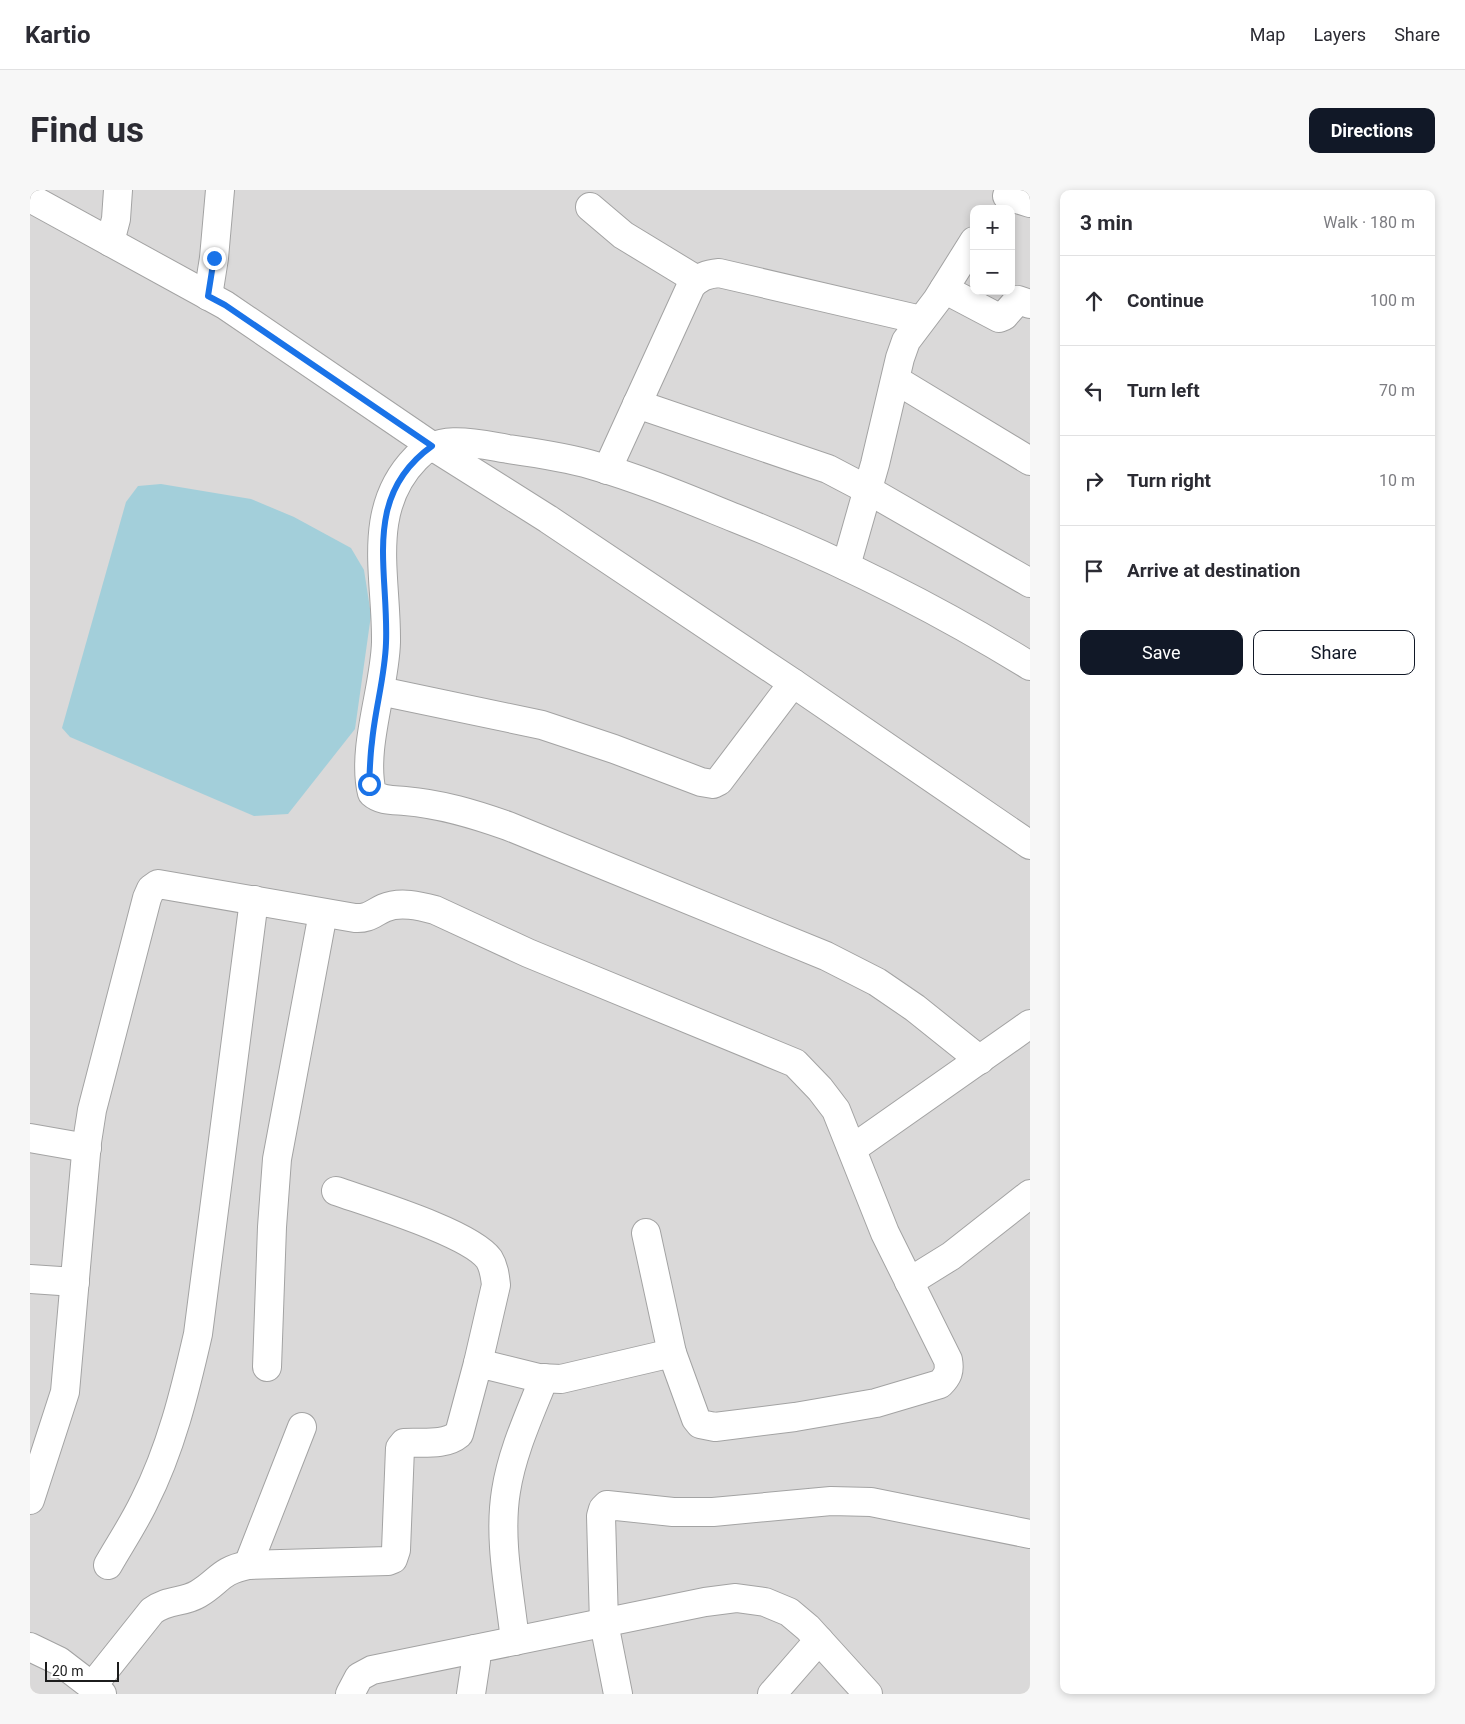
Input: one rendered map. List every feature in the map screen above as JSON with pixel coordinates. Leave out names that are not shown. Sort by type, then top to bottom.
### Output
[{"type":"street","points":[[110,242],[116,219],[118,190]]},
{"type":"street","points":[[208,296],[214,258],[220,190]]},
{"type":"street","points":[[39,198],[110,242],[225,305],[432,446],[548,519],[793,683],[1030,845]]},
{"type":"street","points":[[590,207],[623,235],[697,280]]},
{"type":"street","points":[[846,566],[868,490],[906,341],[944,289],[970,248]]},
{"type":"street","points":[[607,470],[691,286],[708,274],[719,273],[921,320]]},
{"type":"street","points":[[944,289],[999,318],[1004,316],[1018,300],[1030,304]]},
{"type":"street","points":[[896,380],[1030,461]]},
{"type":"street","points":[[637,404],[819,466],[868,490],[1030,583]]},
{"type":"street","points":[[980,1060],[914,1008],[877,982],[826,956],[508,826],[465,811],[428,803],[377,798],[372,793],[369,784],[372,741],[386,643],[382,536],[384,516],[403,474],[417,456],[432,446],[454,442],[555,456],[607,470],[729,515],[805,546],[914,599],[1030,666]]},
{"type":"street","points":[[380,691],[542,725],[614,749],[701,782],[713,784],[719,781],[793,683]]},
{"type":"street","points":[[30,1500],[65,1392],[87,1148],[96,1092],[151,889],[158,884],[168,884],[365,919],[391,905],[420,906],[436,910],[528,953],[795,1063],[820,1089],[836,1110],[885,1233],[948,1360],[950,1368],[947,1378],[940,1384],[876,1403],[795,1417],[707,1426],[696,1419],[672,1353],[646,1233]]},
{"type":"street","points":[[108,1565],[144,1501],[169,1442],[187,1383],[198,1334],[254,900]]},
{"type":"street","points":[[267,1367],[272,1228],[277,1159],[324,913]]},
{"type":"street","points":[[852,1149],[1030,1024]]},
{"type":"street","points":[[30,1138],[87,1148]]},
{"type":"street","points":[[30,1646],[59,1661],[97,1690],[147,1616],[161,1603],[198,1594],[217,1577],[232,1568],[248,1565],[388,1561],[393,1558],[396,1550],[400,1448],[404,1443],[444,1441],[454,1438],[459,1434],[496,1285],[495,1272],[489,1259],[459,1236],[336,1191]]},
{"type":"street","points":[[909,1282],[951,1256],[1030,1194]]},
{"type":"street","points":[[30,1279],[75,1282]]},
{"type":"street","points":[[478,1363],[544,1378],[562,1379],[584,1376],[672,1353]]},
{"type":"street","points":[[515,1641],[503,1526],[505,1493],[513,1458],[544,1378]]},
{"type":"street","points":[[248,1565],[302,1427]]},
{"type":"street","points":[[618,1694],[604,1623],[601,1516],[603,1509],[607,1505],[673,1512],[713,1512],[822,1502],[870,1502],[1010,1528],[1030,1534]]},
{"type":"street","points":[[350,1694],[359,1677],[372,1670],[476,1655],[515,1641],[706,1602],[736,1598],[765,1602],[789,1612],[819,1640],[868,1694]]},
{"type":"street","points":[[772,1694],[819,1640]]},
{"type":"street","points":[[471,1694],[476,1655]]},
{"type":"street","points":[[476,1655],[489,1694]]},
{"type":"shaded area","points":[[30,190],[1030,190],[1030,1694],[30,1694]]},
{"type":"water","points":[[161,484],[251,499],[294,517],[351,548],[364,570],[371,615],[355,729],[288,814],[254,816],[70,737],[62,728],[126,502],[138,486]]},
{"type":"route","points":[[214,258],[208,296],[225,305],[432,446],[417,456],[403,474],[392,494],[384,516],[382,536],[386,643],[372,741],[369,784]]}]
